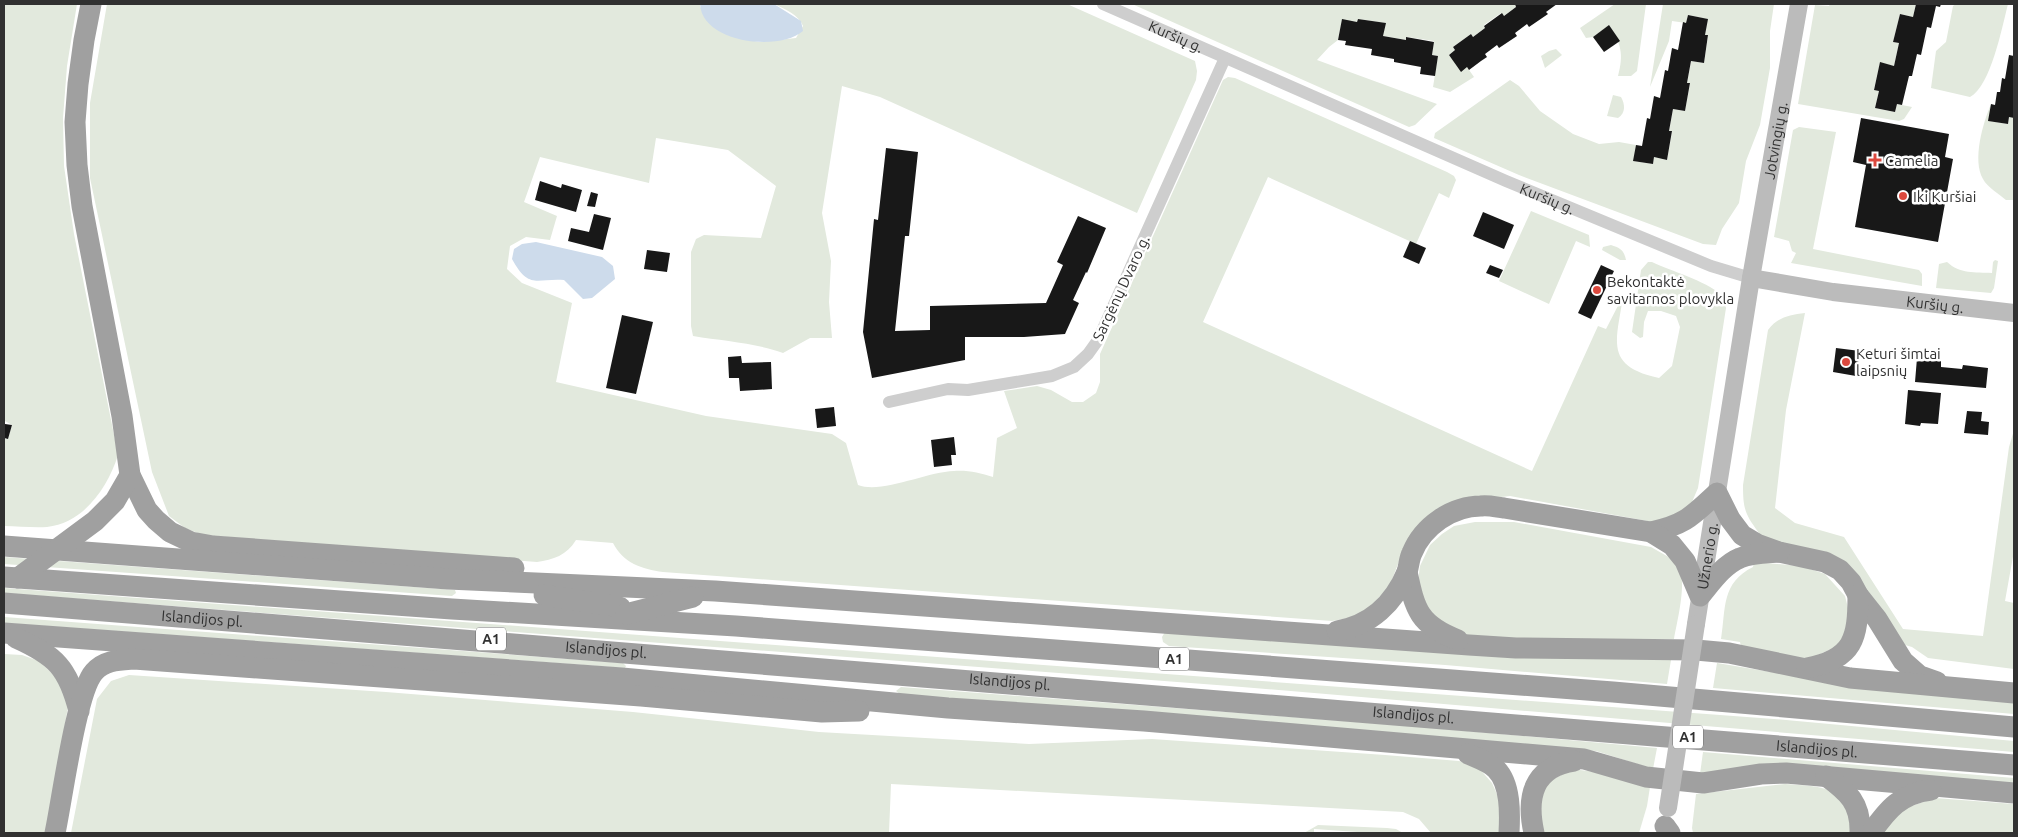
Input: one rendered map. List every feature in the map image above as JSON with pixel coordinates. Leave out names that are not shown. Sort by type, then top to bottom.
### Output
[{"type":"highway","points":[[91,4],[78,84],[76,122],[77,165],[82,206],[122,416],[130,475],[147,510],[156,520],[170,532],[191,542],[213,546],[639,579],[715,591]]},
{"type":"highway","points":[[11,578],[47,549],[82,531],[107,510],[130,475]]},
{"type":"highway","points":[[1651,532],[1672,527],[1691,517],[1717,492],[1730,519],[1742,535],[1757,544],[1778,552],[1825,562],[1840,570],[1851,582],[1858,595],[1877,619],[1903,661],[1920,676],[1951,688]]},
{"type":"highway","points":[[1322,633],[1352,628],[1376,616],[1393,597],[1407,572],[1412,553],[1423,534],[1439,519],[1459,510],[1480,506],[1504,508],[1651,532],[1672,545],[1685,561],[1700,596],[1721,572],[1739,558],[1778,552]]},
{"type":"highway","points":[[4,546],[448,579],[715,591],[1516,648],[1696,650],[1729,653],[1850,678],[2014,693]]},
{"type":"highway","points":[[1407,572],[1412,597],[1422,618],[1439,633],[1469,645]]},
{"type":"highway","name":"Islandijos pl.","points":[[11,578],[607,619],[736,626],[1613,692],[2014,727]]},
{"type":"highway","points":[[448,579],[736,626]]},
{"type":"highway","points":[[607,619],[715,591]]},
{"type":"highway","points":[[1802,669],[1825,664],[1841,655],[1854,640],[1858,622],[1858,595]]},
{"type":"highway","name":"Islandijos pl.","points":[[4,602],[634,650],[977,680],[1511,721],[2014,765]]},
{"type":"highway","points":[[6,633],[622,678],[948,708],[1144,721],[1584,759],[1646,776],[1703,783],[1761,774],[1786,773],[2014,793]]},
{"type":"highway","points":[[6,633],[37,647],[54,659],[66,674],[74,689],[79,711]]},
{"type":"highway","points":[[55,833],[79,711],[86,687],[94,672],[103,664],[117,660],[134,659],[641,696],[822,712],[948,708]]},
{"type":"highway","points":[[622,678],[977,680]]},
{"type":"highway","points":[[1451,748],[1480,758],[1497,769],[1506,787],[1511,807],[1509,833]]},
{"type":"highway","points":[[1534,833],[1530,803],[1534,789],[1541,776],[1552,768],[1567,762],[1584,759]]},
{"type":"highway","points":[[1826,776],[1844,789],[1856,804],[1860,822],[1860,833]]},
{"type":"highway","points":[[1872,833],[1884,815],[1898,800],[1918,792],[1951,787]]},
{"type":"main road","name":"Jotvingių g.","points":[[1751,278],[1799,4]]},
{"type":"main road","name":"Kuršių g.","points":[[1751,278],[1833,292],[2014,313]]},
{"type":"main road","name":"Užnerio g.","points":[[1667,825],[1700,596],[1751,278]]},
{"type":"street","name":"Kuršių g.","points":[[1103,4],[1506,181],[1711,266],[1751,278]]},
{"type":"street","name":"Sargėnų Dvaro g.","points":[[889,402],[948,390],[968,390],[1052,376],[1074,367],[1088,354],[1098,340],[1225,58]]},
{"type":"shaded area","points":[[4,4],[77,4],[67,66],[63,118],[64,166],[74,234],[118,455],[108,479],[93,502],[72,519],[47,527],[4,526],[4,439],[8,439],[12,425],[5,421],[4,412]]},
{"type":"shaded area","points":[[107,4],[700,4],[700,7],[748,40],[760,42],[796,38],[803,26],[795,16],[774,4],[1067,4],[1195,61],[1196,80],[1137,213],[880,97],[842,86],[822,213],[831,261],[829,302],[832,338],[810,338],[783,353],[751,345],[693,336],[691,326],[691,252],[696,239],[704,235],[761,238],[776,186],[728,150],[656,138],[649,183],[540,157],[524,202],[557,216],[550,240],[526,237],[510,246],[507,269],[522,283],[572,303],[556,382],[706,416],[832,434],[846,443],[858,485],[879,487],[954,471],[974,472],[993,477],[997,438],[1017,428],[1004,391],[1037,386],[1051,390],[1072,402],[1083,402],[1096,393],[1100,382],[1100,354],[1223,80],[1228,77],[1235,78],[1447,172],[1454,176],[1456,180],[1449,198],[1439,193],[1416,244],[1268,177],[1203,322],[1532,471],[1598,326],[1606,329],[1623,296],[1617,338],[1621,358],[1629,366],[1641,373],[1659,378],[1672,366],[1680,327],[1676,316],[1661,311],[1648,311],[1644,322],[1643,337],[1640,338],[1632,332],[1641,270],[1648,262],[1652,262],[1688,276],[1714,289],[1722,296],[1725,302],[1726,308],[1698,488],[1692,502],[1683,512],[1653,522],[1510,496],[1475,500],[1402,554],[1389,587],[1365,612],[1332,621],[663,572],[634,564],[622,556],[613,543],[576,540],[559,556],[537,562],[203,535],[185,528],[169,516],[152,472],[90,178],[90,103]]},
{"type":"shaded area","points":[[1132,4],[1515,4],[1516,7],[1504,16],[1501,13],[1484,25],[1485,28],[1473,37],[1471,34],[1453,47],[1455,50],[1449,55],[1467,67],[1474,77],[1450,92],[1433,87],[1438,56],[1432,55],[1434,41],[1407,37],[1406,40],[1383,36],[1385,23],[1358,19],[1357,22],[1342,20],[1338,40],[1317,60],[1437,104],[1415,125],[1409,127]]},
{"type":"shaded area","points":[[1615,4],[1646,4],[1637,71],[1631,76],[1618,76],[1621,61],[1619,43],[1609,26],[1593,37],[1586,38],[1580,28]]},
{"type":"shaded area","points":[[1663,4],[1774,4],[1770,31],[1770,68],[1760,125],[1746,161],[1739,203],[1722,229],[1716,245],[1703,244],[1519,175],[1434,138],[1435,133],[1510,80],[1519,86],[1540,111],[1573,134],[1599,144],[1619,142],[1636,145],[1634,161],[1653,164],[1654,157],[1667,160],[1672,132],[1669,131],[1673,109],[1685,111],[1690,84],[1687,83],[1691,61],[1704,63],[1708,36],[1705,35],[1707,19],[1688,15],[1686,23],[1672,21],[1669,41],[1650,87]]},
{"type":"shaded area","points":[[1830,4],[1916,4],[1913,17],[1900,14],[1893,42],[1899,43],[1894,66],[1880,63],[1874,89],[1879,91],[1875,108],[1895,112],[1897,104],[1912,107],[1904,119],[1899,121],[1798,104],[1815,5],[1829,6]]},
{"type":"shaded area","points":[[1956,4],[2008,4],[1990,69],[1977,91],[1970,97],[1931,88],[1936,51],[1946,42],[1953,6]]},
{"type":"shaded area","points":[[1556,49],[1562,55],[1545,68],[1541,56]]},
{"type":"shaded area","points":[[1613,95],[1621,97],[1623,103],[1624,111],[1618,118],[1607,116]]},
{"type":"shaded area","points":[[1991,104],[1989,121],[2008,124],[2009,117],[2014,118],[2014,200],[2006,200],[1990,188],[1980,171],[1978,162],[1980,142]]},
{"type":"shaded area","points":[[1799,127],[1836,132],[1813,249],[1919,270],[1922,274],[1922,286],[1791,263],[1796,253],[1792,251],[1789,241],[1774,237],[1793,130]]},
{"type":"shaded area","points":[[1531,211],[1589,235],[1590,247],[1576,241],[1549,304],[1499,281]]},
{"type":"shaded area","points":[[1611,245],[1621,250],[1626,260],[1620,260],[1602,250],[1603,247]]},
{"type":"shaded area","points":[[1995,260],[1998,261],[1994,288],[1991,293],[1936,288],[1939,264],[1947,262],[1957,269],[1992,273]]},
{"type":"shaded area","points":[[1805,313],[1786,410],[1775,508],[1795,523],[1844,537],[1903,629],[1983,636],[2009,447],[2014,430],[2014,551],[2005,601],[2014,603],[2014,669],[1928,658],[1912,647],[1898,643],[1867,591],[1757,536],[1759,533],[1746,511],[1743,485],[1768,330],[1784,317]]},
{"type":"shaded area","points":[[1475,522],[1514,522],[1651,547],[1663,554],[1677,564],[1681,575],[1681,603],[1674,639],[1483,639],[1455,633],[1438,624],[1417,589],[1420,566],[1430,545],[1442,534],[1454,526]]},
{"type":"shaded area","points":[[4,557],[455,590],[456,593],[452,596],[4,564]]},
{"type":"shaded area","points":[[1754,562],[1801,566],[1825,574],[1845,596],[1849,612],[1844,643],[1807,660],[1741,646],[1740,642],[1721,639],[1725,607],[1730,589],[1743,573],[1753,567]]},
{"type":"shaded area","points":[[4,588],[1774,719],[2014,741],[2014,752],[1230,686],[40,596],[4,593]]},
{"type":"shaded area","points":[[4,617],[623,663],[626,666],[625,668],[4,623]]},
{"type":"shaded area","points":[[1165,632],[1671,660],[1667,684],[1445,665],[1169,646],[1163,642],[1162,637]]},
{"type":"shaded area","points":[[4,654],[22,655],[39,661],[61,682],[68,707],[46,833],[4,833]]},
{"type":"shaded area","points":[[1717,663],[1818,680],[2014,703],[2014,714],[1713,688]]},
{"type":"shaded area","points":[[129,675],[386,692],[633,712],[819,732],[1029,744],[1152,739],[1459,761],[1478,767],[1492,783],[1500,801],[1499,833],[1431,833],[1419,819],[1403,812],[891,784],[889,833],[71,833],[97,699],[111,681]]},
{"type":"shaded area","points":[[901,687],[1422,727],[1657,748],[1653,769],[1596,751],[900,694],[896,691]]},
{"type":"shaded area","points":[[1703,752],[2014,778],[2014,783],[1700,774]]},
{"type":"shaded area","points":[[1573,769],[1595,772],[1650,787],[1647,806],[1639,833],[1542,833],[1540,791],[1546,783]]},
{"type":"shaded area","points":[[1785,784],[1813,786],[1838,795],[1850,810],[1852,833],[1693,833],[1696,794]]},
{"type":"shaded area","points":[[1935,798],[2014,804],[2014,833],[1881,833],[1900,810]]},
{"type":"shaded area","points":[[1318,825],[1387,828],[1396,829],[1403,833],[1314,829],[1314,833],[1304,833]]},
{"type":"water","points":[[700,4],[774,4],[801,21],[803,31],[792,37],[777,41],[743,40],[714,28],[704,17]]},
{"type":"water","points":[[536,242],[602,257],[613,266],[615,279],[592,298],[583,299],[564,280],[540,281],[529,279],[523,275],[512,259],[514,249],[522,244]]},
{"type":"building","points":[[1515,4],[1557,4],[1546,12],[1548,14],[1529,27],[1527,24],[1515,33],[1517,36],[1499,48],[1497,45],[1485,54],[1487,57],[1469,70],[1467,67],[1461,72],[1449,55],[1455,50],[1453,47],[1471,34],[1473,37],[1502,13],[1504,16],[1516,7]]},
{"type":"building","points":[[1916,4],[1941,4],[1940,7],[1936,6],[1931,28],[1927,27],[1921,55],[1917,54],[1902,105],[1897,104],[1895,112],[1875,108],[1879,91],[1874,90],[1880,62],[1894,66],[1899,43],[1893,42],[1900,14],[1913,17]]},
{"type":"building","points":[[1688,15],[1708,19],[1705,35],[1708,35],[1704,63],[1691,61],[1687,83],[1690,83],[1685,111],[1673,109],[1669,131],[1672,131],[1667,160],[1654,157],[1653,164],[1633,161],[1636,145],[1642,146],[1647,118],[1650,119],[1654,96],[1660,98],[1665,70],[1668,71],[1672,48],[1678,50],[1683,22],[1686,23]]},
{"type":"building","points":[[1342,19],[1357,22],[1358,19],[1386,23],[1383,36],[1406,40],[1406,37],[1434,42],[1432,55],[1438,56],[1435,76],[1420,74],[1421,67],[1371,55],[1372,49],[1345,45],[1346,41],[1338,40]]},
{"type":"building","points":[[1609,25],[1620,41],[1604,52],[1593,37]]},
{"type":"building","points":[[2009,55],[2014,56],[2014,118],[2009,117],[2008,124],[1988,121],[1991,104],[1995,105],[1997,92],[2000,92],[2002,78],[2005,79]]},
{"type":"building","name":"Iki Kuršiai","points":[[1861,118],[1949,134],[1945,157],[1953,159],[1938,242],[1855,227],[1866,165],[1853,162]]},
{"type":"building","points":[[886,148],[918,152],[909,236],[905,236],[895,331],[930,330],[930,306],[1046,303],[1063,265],[1057,262],[1078,216],[1106,228],[1073,300],[1079,303],[1065,334],[1024,337],[965,337],[965,360],[872,378],[863,332],[874,219],[878,220]]},
{"type":"building","points":[[540,181],[561,188],[562,184],[582,190],[576,212],[535,200]]},
{"type":"building","points":[[591,192],[598,194],[595,207],[587,206]]},
{"type":"building","points":[[1483,212],[1514,225],[1504,249],[1473,236]]},
{"type":"building","points":[[594,214],[611,218],[603,250],[568,241],[571,228],[589,232]]},
{"type":"building","points":[[1410,241],[1426,248],[1419,264],[1403,257]]},
{"type":"building","points":[[647,250],[670,253],[667,272],[644,269]]},
{"type":"building","points":[[1490,265],[1503,270],[1499,278],[1486,273]]},
{"type":"building","name":"Bekontaktė savitarnos plovykla","points":[[1601,265],[1614,271],[1591,319],[1578,313]]},
{"type":"building","points":[[622,315],[653,322],[636,394],[606,388]]},
{"type":"building","name":"Keturi šimtai laipsnių","points":[[1836,348],[1860,351],[1856,376],[1833,372]]},
{"type":"building","points":[[741,356],[742,363],[771,362],[772,389],[740,391],[739,378],[729,378],[728,357]]},
{"type":"building","points":[[1917,358],[1941,361],[1941,367],[1962,369],[1963,365],[1988,368],[1986,388],[1915,382]]},
{"type":"building","points":[[1908,390],[1941,393],[1938,424],[1921,423],[1920,426],[1905,424]]},
{"type":"building","points":[[834,407],[836,426],[817,428],[815,409]]},
{"type":"building","points":[[1967,411],[1982,412],[1981,421],[1989,422],[1988,435],[1964,433]]},
{"type":"building","points":[[5,424],[12,425],[8,439],[4,438]]},
{"type":"building","points":[[954,437],[956,455],[951,455],[952,465],[934,467],[931,440]]},
{"type":"place","name":"Camelia","points":[[1875,160]]},
{"type":"place","name":"Iki Kuršiai","points":[[1903,196]]},
{"type":"place","name":"Bekontaktė savitarnos plovykla","points":[[1597,290]]},
{"type":"place","name":"Keturi šimtai laipsnių","points":[[1846,362]]}]
